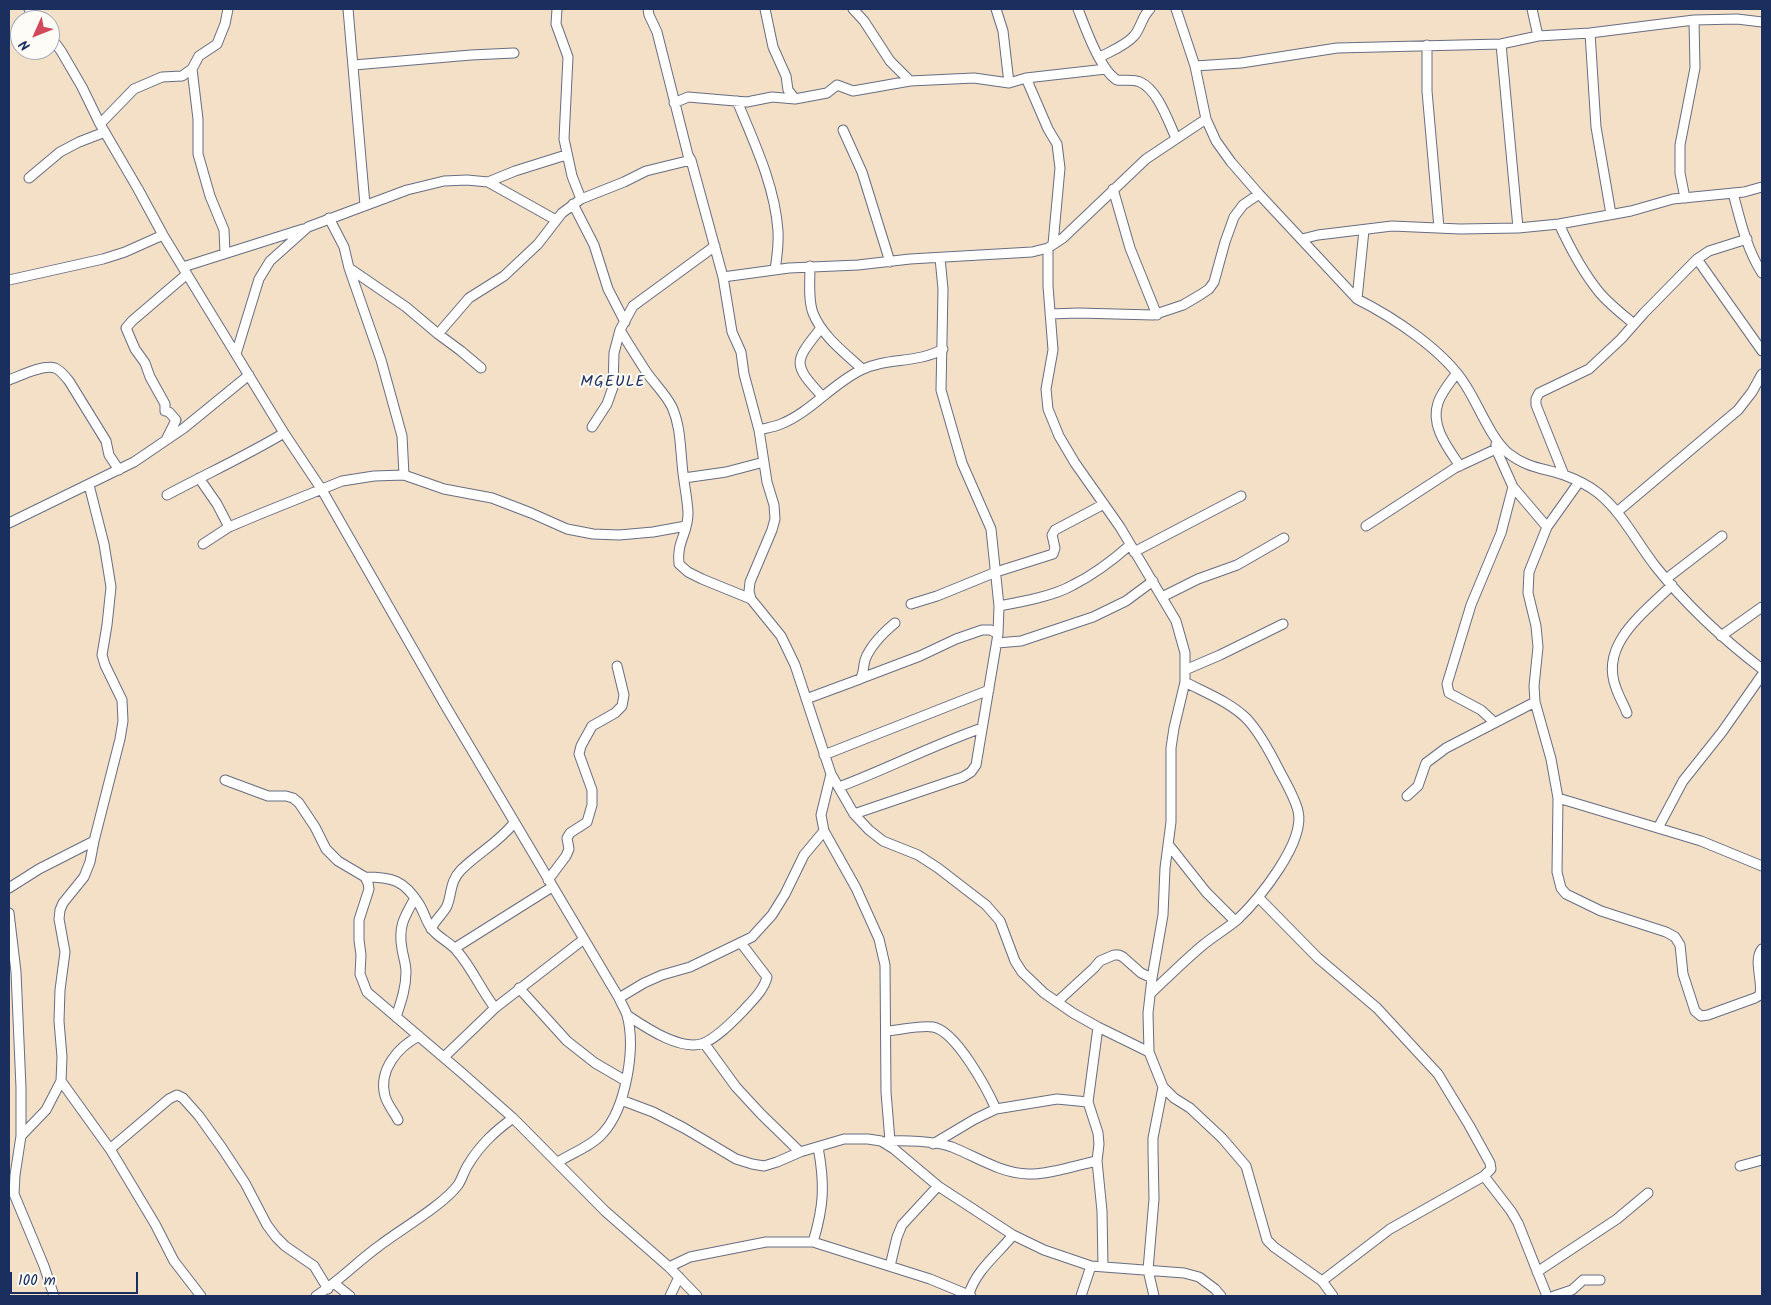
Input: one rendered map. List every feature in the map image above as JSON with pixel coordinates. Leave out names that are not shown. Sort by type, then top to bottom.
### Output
[{"type":"street","points":[[100,124],[134,89],[162,78],[182,76],[192,69],[199,56],[217,44],[225,24],[228,9]]},
{"type":"street","points":[[348,9],[365,205]]},
{"type":"street","points":[[557,9],[556,24],[568,57],[564,139],[566,155],[581,198]]},
{"type":"street","points":[[648,9],[657,32],[688,155],[691,160],[723,277],[732,332],[741,352],[744,374],[759,430],[767,482],[774,505],[775,519],[772,530],[750,582],[749,592],[751,599],[781,636],[794,665],[831,774],[854,814],[869,830],[883,841],[918,855],[986,905],[1000,920],[1015,960],[1022,972],[1044,992],[1056,1002],[1098,1028],[1149,1052]]},
{"type":"street","points":[[765,9],[773,48],[786,76],[788,90],[795,99]]},
{"type":"street","points":[[853,9],[864,21],[890,61],[910,81]]},
{"type":"street","points":[[996,9],[1002,31],[1008,83]]},
{"type":"street","points":[[1078,9],[1089,39],[1106,69],[1117,80],[1140,82],[1150,91],[1164,111],[1176,138]]},
{"type":"street","points":[[1100,57],[1124,45],[1134,36],[1146,12],[1150,9]]},
{"type":"street","points":[[1176,9],[1195,66],[1206,119],[1216,141],[1231,162],[1259,194],[1357,299],[1377,308],[1430,347],[1457,373],[1495,436],[1507,452],[1539,469],[1564,475],[1598,493],[1617,512],[1640,545],[1686,602],[1721,636],[1762,670]]},
{"type":"street","points":[[1532,9],[1538,36]]},
{"type":"street","points":[[1704,20],[1706,9]]},
{"type":"street","points":[[1195,66],[1240,63],[1337,48],[1501,44],[1538,36],[1590,33],[1694,20],[1737,19],[1762,22]]},
{"type":"street","points":[[1685,198],[1680,173],[1680,146],[1695,68],[1694,20]]},
{"type":"street","points":[[1590,33],[1596,127],[1611,214]]},
{"type":"street","points":[[1501,44],[1518,228]]},
{"type":"street","points":[[1427,45],[1427,92],[1439,228]]},
{"type":"street","points":[[60,50],[162,235],[284,433],[322,490],[422,667],[619,998],[627,1016],[630,1041],[626,1081],[621,1100],[604,1132],[558,1162]]},
{"type":"street","points":[[354,66],[514,53]]},
{"type":"street","points":[[192,69],[198,120],[198,154],[210,196],[224,230],[225,253]]},
{"type":"street","points":[[674,103],[688,97],[747,102],[772,97],[795,99],[827,93],[837,85],[853,91],[910,81],[974,78],[1008,83],[1026,78],[1106,69]]},
{"type":"street","points":[[1026,78],[1048,129],[1057,144],[1060,168],[1050,246],[1050,314],[1053,350],[1046,389],[1048,409],[1059,436],[1120,527],[1176,621],[1185,653],[1185,682],[1171,748],[1171,822],[1165,868],[1164,915],[1152,978],[1148,1013],[1149,1052],[1163,1087],[1174,1098],[1190,1108],[1222,1138],[1246,1166],[1269,1242],[1322,1281],[1334,1296]]},
{"type":"street","points":[[737,101],[756,147],[773,200],[778,231],[775,270]]},
{"type":"street","points":[[723,277],[810,266],[1032,252],[1050,246],[1063,238],[1146,159],[1206,119]]},
{"type":"street","points":[[842,130],[862,172],[890,262]]},
{"type":"street","points":[[29,178],[60,152],[78,142],[105,132]]},
{"type":"street","points":[[488,182],[514,171],[566,155]]},
{"type":"street","points":[[438,334],[469,298],[504,276],[538,244],[556,220],[581,198],[624,182],[646,171],[691,160]]},
{"type":"street","points":[[166,441],[176,420],[165,411],[165,404],[150,377],[145,363],[135,349],[126,328],[185,271],[225,253],[308,227],[407,190],[444,181],[467,180],[488,182],[556,220]]},
{"type":"street","points":[[1302,239],[1318,235],[1392,226],[1518,228],[1559,224],[1631,211],[1673,199],[1733,193],[1762,187]]},
{"type":"street","points":[[1113,190],[1130,248],[1157,315]]},
{"type":"street","points":[[1733,193],[1747,238],[1761,266]]},
{"type":"street","points":[[1050,314],[1078,313],[1144,316],[1157,315],[1183,305],[1209,289],[1214,282],[1224,242],[1234,217],[1243,205],[1259,194]]},
{"type":"street","points":[[573,204],[594,245],[608,289],[625,322]]},
{"type":"street","points":[[329,218],[344,247],[349,268],[382,360],[402,436],[404,475]]},
{"type":"street","points":[[1559,224],[1574,256],[1588,278],[1600,293],[1634,324]]},
{"type":"street","points":[[236,354],[258,279],[270,261],[308,227]]},
{"type":"street","points":[[1357,299],[1364,230]]},
{"type":"street","points":[[9,280],[103,259],[125,252],[162,235]]},
{"type":"street","points":[[1564,475],[1536,405],[1539,393],[1589,369],[1621,339],[1697,259],[1709,251],[1747,238]]},
{"type":"street","points":[[592,427],[608,404],[612,387],[614,353],[620,330],[633,306],[715,246]]},
{"type":"street","points":[[854,814],[963,777],[971,772],[976,764],[997,639],[999,606],[991,529],[962,463],[941,390],[943,290],[940,258]]},
{"type":"street","points":[[1697,259],[1762,351]]},
{"type":"street","points":[[810,266],[813,312],[821,328],[862,370]]},
{"type":"street","points":[[349,268],[406,306],[481,368]]},
{"type":"street","points":[[821,328],[802,352],[799,360],[802,371],[809,383],[822,396]]},
{"type":"street","points":[[620,330],[674,411],[680,435],[688,515],[678,549],[680,564],[688,572],[702,580],[751,599]]},
{"type":"street","points":[[759,430],[781,424],[797,415],[862,370],[886,362],[932,356],[943,349]]},
{"type":"street","points":[[9,380],[48,367],[56,368],[69,381],[81,400],[106,441],[109,455],[119,470]]},
{"type":"street","points":[[1457,373],[1438,403],[1436,416],[1439,430],[1460,466]]},
{"type":"street","points":[[9,523],[134,462],[184,428],[249,374]]},
{"type":"street","points":[[1617,512],[1738,410],[1752,392],[1762,374]]},
{"type":"street","points":[[167,495],[229,464],[284,433]]},
{"type":"street","points":[[1495,436],[1496,449],[1512,487],[1547,527]]},
{"type":"street","points":[[1366,526],[1460,466],[1496,449]]},
{"type":"street","points":[[684,478],[726,472],[764,462]]},
{"type":"street","points":[[203,544],[229,527],[342,481],[374,476],[404,475],[444,489],[492,498],[567,529],[593,534],[619,535],[653,532],[686,526]]},
{"type":"street","points":[[199,478],[217,504],[229,527]]},
{"type":"street","points":[[1579,482],[1547,527],[1529,572],[1528,593],[1536,626],[1538,647],[1534,686],[1536,702],[1551,759],[1558,798],[1559,833],[1556,859],[1561,888],[1566,894],[1601,911],[1666,932],[1675,938],[1680,946],[1683,974],[1690,998],[1698,1014],[1708,1015],[1755,998],[1760,994],[1759,959],[1762,949]]},
{"type":"street","points":[[21,1136],[46,1110],[61,1081],[62,1057],[59,1020],[60,990],[65,952],[59,920],[60,910],[63,903],[84,877],[90,862],[123,720],[122,700],[102,655],[108,625],[111,588],[104,544],[89,484]]},
{"type":"street","points":[[1495,723],[1481,710],[1449,693],[1447,684],[1471,605],[1501,533],[1512,487]]},
{"type":"street","points":[[999,606],[1073,586],[1132,549],[1241,496]]},
{"type":"street","points":[[911,604],[937,596],[996,572],[1052,554],[1055,548],[1052,535],[1054,530],[1104,504]]},
{"type":"street","points":[[1627,713],[1615,688],[1613,675],[1613,655],[1623,636],[1669,582],[1722,536]]},
{"type":"street","points":[[1162,597],[1198,579],[1237,564],[1284,538]]},
{"type":"street","points":[[806,699],[920,656],[956,638],[982,630],[991,630],[997,639],[1021,642],[1093,617],[1126,601],[1153,581]]},
{"type":"street","points":[[1721,636],[1762,607]]},
{"type":"street","points":[[862,678],[865,661],[869,652],[888,629],[895,624]]},
{"type":"street","points":[[1185,670],[1283,624]]},
{"type":"street","points":[[455,948],[550,883],[569,849],[567,838],[570,833],[587,822],[592,805],[592,790],[580,754],[581,746],[592,726],[615,713],[622,706],[624,695],[617,666]]},
{"type":"street","points":[[1658,828],[1683,781],[1722,732],[1762,675]]},
{"type":"street","points":[[1150,994],[1203,945],[1235,921],[1259,898],[1282,864],[1298,827],[1299,811],[1268,748],[1247,719],[1228,704],[1185,682]]},
{"type":"street","points":[[824,755],[989,690]]},
{"type":"street","points":[[1407,796],[1418,786],[1426,763],[1446,748],[1536,702]]},
{"type":"street","points":[[839,787],[884,770],[949,739],[982,728]]},
{"type":"street","points":[[831,774],[821,815],[824,831],[856,888],[879,939],[885,965],[887,1031],[886,1141],[938,1186],[1013,1235],[1044,1250],[1091,1266],[1184,1273],[1199,1277],[1221,1296]]},
{"type":"street","points":[[226,780],[268,796],[293,798],[299,803],[316,828],[326,849],[338,861],[365,877],[385,877],[405,885],[415,898],[431,929],[437,936],[455,948],[467,963],[481,989],[495,1008]]},
{"type":"street","points":[[1558,798],[1701,841],[1762,866]]},
{"type":"street","points":[[431,929],[434,922],[446,908],[451,885],[460,871],[504,835],[514,823]]},
{"type":"street","points":[[619,998],[644,983],[662,975],[690,967],[752,937],[772,915],[785,894],[804,855],[824,831]]},
{"type":"street","points":[[9,888],[39,869],[94,841]]},
{"type":"street","points":[[1168,844],[1206,892],[1235,921]]},
{"type":"street","points":[[365,877],[368,889],[359,920],[360,974],[367,992],[512,1118],[605,1211],[669,1267],[697,1296]]},
{"type":"street","points":[[396,1017],[403,995],[406,970],[401,947],[400,930],[403,919],[415,898]]},
{"type":"street","points":[[1259,898],[1318,958],[1377,1008],[1438,1074],[1488,1158],[1491,1169],[1484,1176],[1390,1229],[1322,1281]]},
{"type":"street","points":[[9,913],[16,972],[21,1088],[21,1136],[11,1195],[44,1266],[53,1296]]},
{"type":"street","points":[[444,1058],[495,1008],[584,939]]},
{"type":"street","points":[[627,1016],[654,1032],[676,1041],[691,1044],[704,1043],[728,1026],[765,984],[767,977],[741,943]]},
{"type":"street","points":[[1056,1002],[1100,961],[1114,955],[1119,955],[1141,973],[1152,978]]},
{"type":"street","points":[[519,988],[567,1041],[595,1063],[626,1081]]},
{"type":"street","points":[[398,1120],[385,1096],[383,1078],[402,1046],[406,1024]]},
{"type":"street","points":[[887,1031],[934,1027],[944,1031],[972,1065],[996,1109]]},
{"type":"street","points":[[1098,1028],[1088,1102],[1098,1133],[1099,1144],[1096,1161],[1102,1211],[1103,1267]]},
{"type":"street","points":[[402,1046],[419,1036]]},
{"type":"street","points":[[704,1043],[736,1087],[800,1152]]},
{"type":"street","points":[[61,1081],[110,1149],[155,1224],[174,1261],[201,1296]]},
{"type":"street","points":[[1154,1296],[1148,1270],[1152,1226],[1153,1138],[1163,1087]]},
{"type":"street","points":[[110,1149],[169,1099],[177,1095],[183,1098],[199,1116],[245,1182],[267,1225],[276,1237],[285,1246],[314,1266],[331,1286],[350,1296]]},
{"type":"street","points":[[933,1144],[996,1109],[1057,1099],[1088,1102]]},
{"type":"street","points":[[621,1100],[654,1112],[736,1158],[764,1166],[818,1146],[854,1138],[886,1141],[919,1141],[951,1147],[990,1165],[1028,1174],[1038,1174],[1096,1161]]},
{"type":"street","points":[[316,1296],[331,1286],[377,1247],[446,1198],[458,1185],[480,1146],[512,1118]]},
{"type":"street","points":[[813,1242],[824,1195],[823,1174],[818,1146]]},
{"type":"street","points":[[1740,1166],[1762,1160]]},
{"type":"street","points":[[1484,1176],[1518,1223],[1547,1296]]},
{"type":"street","points":[[890,1266],[902,1225],[938,1186]]},
{"type":"street","points":[[1537,1272],[1617,1219],[1648,1193]]},
{"type":"street","points":[[669,1267],[690,1257],[766,1242],[813,1242],[890,1266],[970,1295],[972,1283],[978,1274],[1013,1235]]},
{"type":"street","points":[[1081,1296],[1091,1266]]},
{"type":"street","points":[[670,1296],[679,1277]]},
{"type":"street","points":[[1554,1296],[1572,1290],[1583,1280],[1600,1280]]},
{"type":"district","name":"MGEULE","points":[[613,383]]}]
